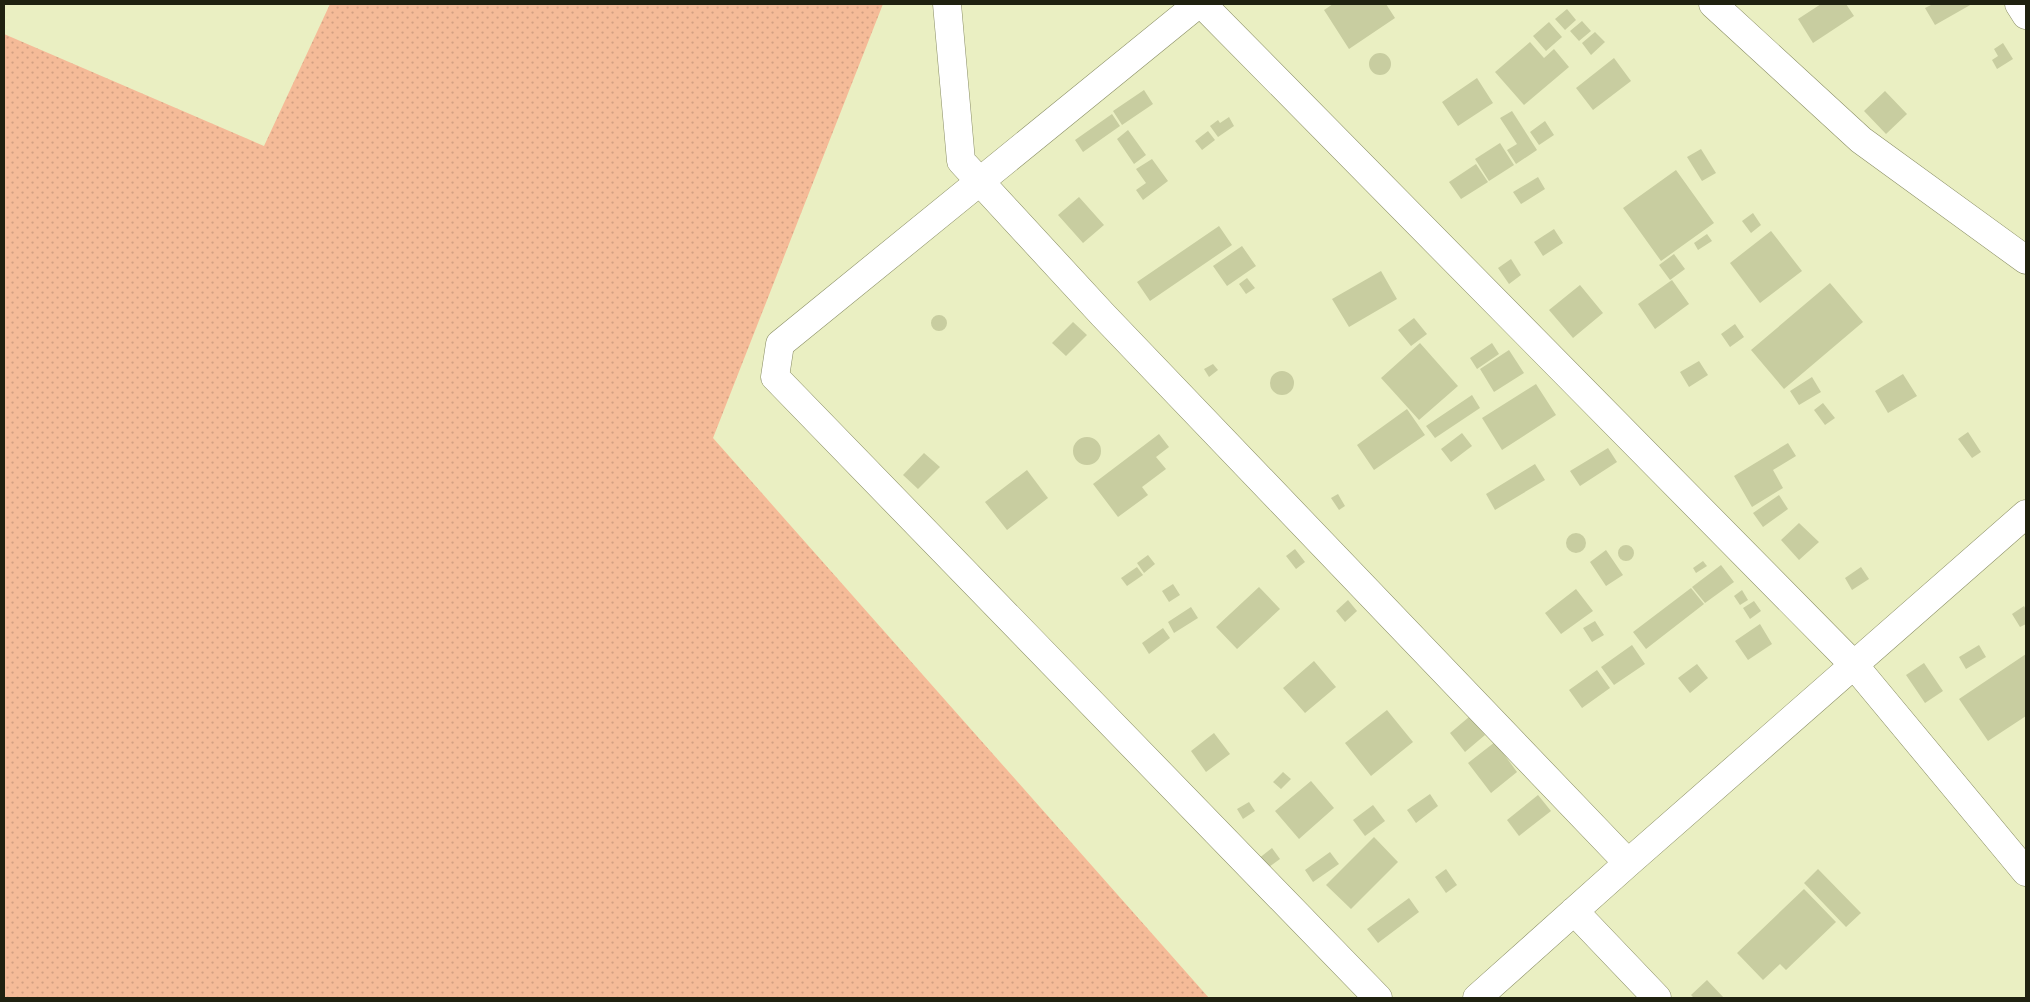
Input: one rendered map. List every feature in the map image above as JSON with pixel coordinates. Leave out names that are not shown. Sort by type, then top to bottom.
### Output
[{"type":"street","points":[[947,4],[961,161],[1110,322],[1628,863]]},
{"type":"street","points":[[1198,4],[780,344],[774,377],[1378,998]]},
{"type":"street","points":[[1202,4],[1854,664],[2026,872]]},
{"type":"street","points":[[1713,4],[1861,140],[2026,260]]},
{"type":"street","points":[[2019,4],[2026,15]]},
{"type":"street","points":[[1477,998],[2026,514]]},
{"type":"street","points":[[1574,911],[1657,998]]},
{"type":"shaded area","points":[[330,4],[883,4],[713,438],[1209,998],[4,998],[4,34],[264,146]]},
{"type":"building","points":[[1333,4],[1386,4],[1395,18],[1349,49],[1324,10]]},
{"type":"building","points":[[1821,4],[1846,4],[1854,16],[1813,43],[1798,19]]},
{"type":"building","points":[[1933,4],[1972,4],[1935,25],[1925,8]]},
{"type":"building","points":[[1567,9],[1576,20],[1565,30],[1555,19]]},
{"type":"building","points":[[1582,21],[1591,31],[1579,41],[1570,31]]},
{"type":"building","points":[[1549,22],[1562,37],[1546,51],[1533,36]]},
{"type":"building","points":[[1595,32],[1605,42],[1591,55],[1582,43]]},
{"type":"building","points":[[1530,42],[1544,58],[1554,49],[1569,67],[1524,105],[1495,72]]},
{"type":"building","points":[[2003,43],[2013,59],[1997,69],[1992,60],[1998,56],[1994,49]]},
{"type":"building","points":[[1380,53],[1388,56],[1391,64],[1388,72],[1380,75],[1372,72],[1369,64],[1372,56]]},
{"type":"building","points":[[1614,58],[1631,81],[1593,110],[1576,88]]},
{"type":"building","points":[[1477,78],[1493,103],[1458,126],[1442,102]]},
{"type":"building","points":[[1144,90],[1153,104],[1122,125],[1113,111]]},
{"type":"building","points":[[1885,91],[1907,114],[1886,134],[1864,111]]},
{"type":"building","points":[[1512,111],[1537,150],[1516,164],[1507,150],[1517,144],[1500,118]]},
{"type":"building","points":[[1112,114],[1120,126],[1083,152],[1075,140]]},
{"type":"building","points":[[1229,117],[1234,126],[1218,137],[1210,126],[1218,120],[1220,123]]},
{"type":"building","points":[[1545,121],[1554,135],[1539,145],[1530,132]]},
{"type":"building","points":[[1128,130],[1146,155],[1134,164],[1117,139]]},
{"type":"building","points":[[1208,131],[1215,140],[1202,150],[1195,141]]},
{"type":"building","points":[[1500,143],[1514,165],[1489,181],[1475,159]]},
{"type":"building","points":[[1701,149],[1716,173],[1702,181],[1687,157]]},
{"type":"building","points":[[1152,159],[1168,181],[1143,200],[1136,190],[1146,183],[1136,169]]},
{"type":"building","points":[[1476,164],[1488,182],[1461,199],[1449,182]]},
{"type":"building","points":[[1676,170],[1714,223],[1661,261],[1623,208]]},
{"type":"building","points":[[1538,177],[1545,189],[1521,204],[1513,192]]},
{"type":"building","points":[[1079,197],[1104,225],[1083,243],[1058,215]]},
{"type":"building","points":[[1753,213],[1761,225],[1751,233],[1742,221]]},
{"type":"building","points":[[1219,226],[1232,245],[1150,301],[1137,282]]},
{"type":"building","points":[[1554,229],[1563,243],[1543,256],[1534,242]]},
{"type":"building","points":[[1771,231],[1802,271],[1760,303],[1730,263]]},
{"type":"building","points":[[1707,234],[1712,241],[1698,250],[1694,243]]},
{"type":"building","points":[[1242,246],[1256,266],[1227,286],[1213,266]]},
{"type":"building","points":[[1674,254],[1685,269],[1670,280],[1659,265]]},
{"type":"building","points":[[1511,259],[1521,275],[1509,284],[1498,268]]},
{"type":"building","points":[[1381,271],[1397,299],[1349,327],[1332,299]]},
{"type":"building","points":[[1247,278],[1255,288],[1246,294],[1239,284]]},
{"type":"building","points":[[1672,280],[1689,304],[1655,329],[1638,304]]},
{"type":"building","points":[[1830,283],[1863,322],[1784,389],[1751,350]]},
{"type":"building","points":[[1580,285],[1603,313],[1573,338],[1549,310]]},
{"type":"building","points":[[936,315],[942,315],[947,320],[945,329],[936,331],[931,326],[931,320]]},
{"type":"building","points":[[1414,318],[1427,334],[1411,346],[1398,330]]},
{"type":"building","points":[[1073,322],[1087,335],[1066,356],[1052,343]]},
{"type":"building","points":[[1735,324],[1744,337],[1730,347],[1721,334]]},
{"type":"building","points":[[1420,343],[1458,386],[1419,420],[1381,378]]},
{"type":"building","points":[[1492,343],[1499,354],[1477,369],[1470,358]]},
{"type":"building","points":[[1509,350],[1524,373],[1494,392],[1480,369]]},
{"type":"building","points":[[1699,361],[1708,375],[1689,387],[1680,372]]},
{"type":"building","points":[[1213,364],[1218,370],[1209,377],[1204,369]]},
{"type":"building","points":[[1282,371],[1287,372],[1293,378],[1293,388],[1287,394],[1282,395],[1277,394],[1271,388],[1270,383],[1271,378],[1277,372]]},
{"type":"building","points":[[1903,374],[1917,396],[1888,413],[1875,391]]},
{"type":"building","points":[[1812,377],[1821,392],[1799,405],[1790,391]]},
{"type":"building","points":[[1536,384],[1556,415],[1502,450],[1482,418]]},
{"type":"building","points":[[1472,395],[1480,408],[1435,438],[1426,426]]},
{"type":"building","points":[[1823,403],[1835,418],[1825,425],[1814,410]]},
{"type":"building","points":[[1407,409],[1425,435],[1374,470],[1357,445]]},
{"type":"building","points":[[1968,432],[1981,452],[1972,458],[1958,439]]},
{"type":"building","points":[[1462,433],[1472,446],[1451,462],[1441,449]]},
{"type":"building","points":[[1159,434],[1169,447],[1156,457],[1166,469],[1142,487],[1148,495],[1118,517],[1093,484]]},
{"type":"building","points":[[1087,437],[1097,441],[1101,451],[1097,461],[1087,465],[1077,461],[1073,451],[1077,441]]},
{"type":"building","points":[[1788,443],[1796,456],[1773,470],[1783,488],[1752,507],[1734,476]]},
{"type":"building","points":[[1608,448],[1617,462],[1580,486],[1570,471]]},
{"type":"building","points":[[924,453],[940,467],[918,489],[903,475]]},
{"type":"building","points":[[1535,464],[1545,480],[1495,510],[1486,494]]},
{"type":"building","points":[[1027,470],[1048,498],[1007,530],[985,502]]},
{"type":"building","points":[[1338,494],[1345,506],[1339,510],[1331,498]]},
{"type":"building","points":[[1779,495],[1788,509],[1763,527],[1753,513]]},
{"type":"building","points":[[1799,523],[1819,542],[1799,560],[1781,540]]},
{"type":"building","points":[[1576,533],[1583,536],[1586,543],[1583,550],[1576,553],[1569,550],[1566,543],[1569,536]]},
{"type":"building","points":[[1626,545],[1632,547],[1634,553],[1632,559],[1626,561],[1620,559],[1618,553],[1620,547]]},
{"type":"building","points":[[1295,549],[1305,562],[1296,569],[1286,556]]},
{"type":"building","points":[[1606,550],[1623,575],[1606,586],[1590,562]]},
{"type":"building","points":[[1148,555],[1155,564],[1144,573],[1137,563]]},
{"type":"building","points":[[1703,561],[1707,566],[1696,573],[1693,568]]},
{"type":"building","points":[[1721,565],[1734,582],[1705,603],[1692,587]]},
{"type":"building","points":[[1137,567],[1143,575],[1127,586],[1121,578]]},
{"type":"building","points":[[1861,567],[1869,579],[1852,590],[1845,578]]},
{"type":"building","points":[[1173,584],[1180,595],[1169,602],[1162,591]]},
{"type":"building","points":[[1259,587],[1280,609],[1237,649],[1216,627]]},
{"type":"building","points":[[1691,588],[1704,604],[1646,649],[1633,632]]},
{"type":"building","points":[[1576,589],[1593,611],[1561,634],[1545,613]]},
{"type":"building","points":[[1742,590],[1748,600],[1740,605],[1734,596]]},
{"type":"building","points":[[1348,600],[1357,611],[1345,622],[1336,611]]},
{"type":"building","points":[[1754,601],[1761,611],[1750,619],[1743,608]]},
{"type":"building","points":[[2024,606],[2026,610],[2026,624],[2020,627],[2012,614]]},
{"type":"building","points":[[1191,607],[1198,618],[1174,633],[1168,622]]},
{"type":"building","points":[[1595,621],[1604,635],[1592,642],[1583,628]]},
{"type":"building","points":[[1760,624],[1772,644],[1748,660],[1735,641]]},
{"type":"building","points":[[1163,628],[1170,638],[1149,654],[1142,643]]},
{"type":"building","points":[[1632,645],[1645,664],[1614,685],[1601,667]]},
{"type":"building","points":[[1979,645],[1986,657],[1966,669],[1959,657]]},
{"type":"building","points":[[2026,654],[2026,716],[1988,741],[1959,699]]},
{"type":"building","points":[[1314,661],[1336,687],[1305,713],[1283,688]]},
{"type":"building","points":[[1924,663],[1943,691],[1925,703],[1906,675]]},
{"type":"building","points":[[1697,664],[1708,678],[1690,693],[1678,678]]},
{"type":"building","points":[[1597,670],[1610,688],[1582,708],[1569,690]]},
{"type":"building","points":[[1387,710],[1413,742],[1371,776],[1345,743]]},
{"type":"building","points":[[1469,717],[1485,735],[1465,752],[1450,733]]},
{"type":"building","points":[[1214,733],[1230,754],[1206,772],[1191,751]]},
{"type":"building","points":[[1495,742],[1517,772],[1491,793],[1468,763]]},
{"type":"building","points":[[1283,772],[1291,779],[1281,789],[1273,782]]},
{"type":"building","points":[[1311,781],[1334,808],[1299,839],[1275,811]]},
{"type":"building","points":[[1430,794],[1438,806],[1416,823],[1407,810]]},
{"type":"building","points":[[1538,795],[1551,811],[1519,836],[1507,820]]},
{"type":"building","points":[[1249,802],[1255,811],[1243,819],[1237,809]]},
{"type":"building","points":[[1373,805],[1385,821],[1365,836],[1353,820]]},
{"type":"building","points":[[1374,837],[1398,862],[1351,909],[1326,885]]},
{"type":"building","points":[[1272,848],[1280,859],[1266,869],[1258,859]]},
{"type":"building","points":[[1330,852],[1339,864],[1313,882],[1305,870]]},
{"type":"building","points":[[1446,869],[1457,885],[1446,893],[1435,877]]},
{"type":"building","points":[[1818,869],[1861,913],[1846,927],[1804,883]]},
{"type":"building","points":[[1804,889],[1836,922],[1786,970],[1780,964],[1763,980],[1737,953]]},
{"type":"building","points":[[1409,898],[1419,912],[1378,943],[1367,929]]},
{"type":"building","points":[[1707,980],[1724,998],[1694,998],[1691,995]]}]
